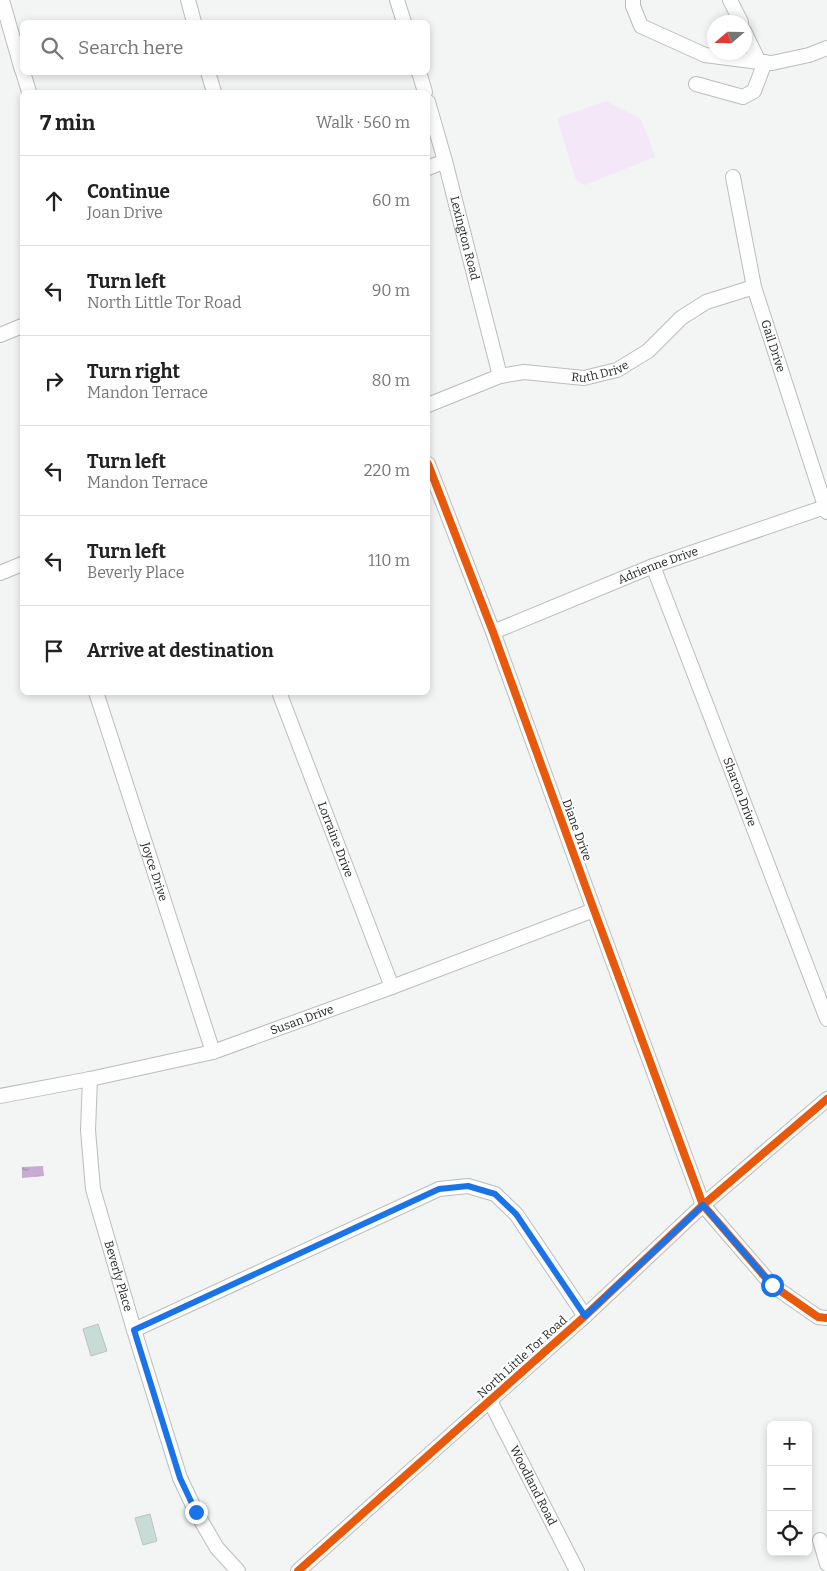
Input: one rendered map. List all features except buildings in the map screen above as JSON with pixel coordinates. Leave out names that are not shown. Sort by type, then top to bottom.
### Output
[{"type":"street","points":[[2,0],[20,61]]},
{"type":"street","points":[[188,0],[193,20]]},
{"type":"street","points":[[397,0],[403,20]]},
{"type":"street","points":[[633,0],[633,6],[641,26],[705,55],[772,63],[809,55],[827,48]]},
{"type":"street","points":[[730,0],[738,15]]},
{"type":"street","points":[[696,84],[743,97],[754,91],[762,62],[752,45]]},
{"type":"street","points":[[24,75],[28,90]]},
{"type":"street","points":[[209,75],[213,90]]},
{"type":"street","points":[[420,75],[424,90]]},
{"type":"street","name":"Lexington Road","points":[[430,109],[500,376]]},
{"type":"street","points":[[430,167],[445,161]]},
{"type":"street","name":"Gail Drive","points":[[733,177],[754,287],[826,510]]},
{"type":"street","name":"Ruth Drive","points":[[430,404],[500,376],[524,372],[584,378],[617,370],[648,351],[681,318],[706,302],[754,287]]},
{"type":"street","points":[[0,335],[20,327]]},
{"type":"street","name":"Diane Drive","points":[[430,469],[493,632],[703,1205]]},
{"type":"street","name":"Adrienne Drive","points":[[493,632],[654,566],[826,510]]},
{"type":"street","points":[[0,573],[20,565]]},
{"type":"street","name":"Sharon Drive","points":[[654,566],[827,1019]]},
{"type":"street","name":"Joyce Drive","points":[[97,695],[213,1052]]},
{"type":"street","name":"Lorraine Drive","points":[[280,695],[392,987]]},
{"type":"street","name":"Susan Drive","points":[[0,1096],[90,1079],[213,1052],[392,987],[594,910]]},
{"type":"street","name":"Beverly Place","points":[[90,1079],[88,1130],[93,1189],[134,1330],[180,1478],[196,1512],[217,1548],[238,1571]]},
{"type":"street","name":"North Little Tor Road","points":[[298,1571],[585,1316],[703,1205],[827,1099]]},
{"type":"street","points":[[134,1330],[439,1189],[468,1186],[495,1194],[516,1214],[585,1316]]},
{"type":"street","points":[[703,1205],[772,1285],[818,1317],[827,1318]]},
{"type":"street","name":"Woodland Road","points":[[490,1401],[577,1571]]},
{"type":"street","points":[[820,1540],[827,1564]]},
{"type":"shaded area","points":[[606,101],[641,119],[655,157],[585,185],[576,180],[557,118]]},
{"type":"water","points":[[43,1166],[44,1176],[22,1178],[22,1167]]},
{"type":"cycle path","points":[[430,469],[493,632],[703,1205],[772,1285],[818,1317],[827,1318]]},
{"type":"cycle path","points":[[298,1571],[585,1316],[703,1205],[827,1099]]},
{"type":"route","points":[[196,1512],[180,1478],[134,1330],[439,1189],[468,1186],[495,1194],[516,1214],[585,1316],[703,1205],[772,1285]]}]
